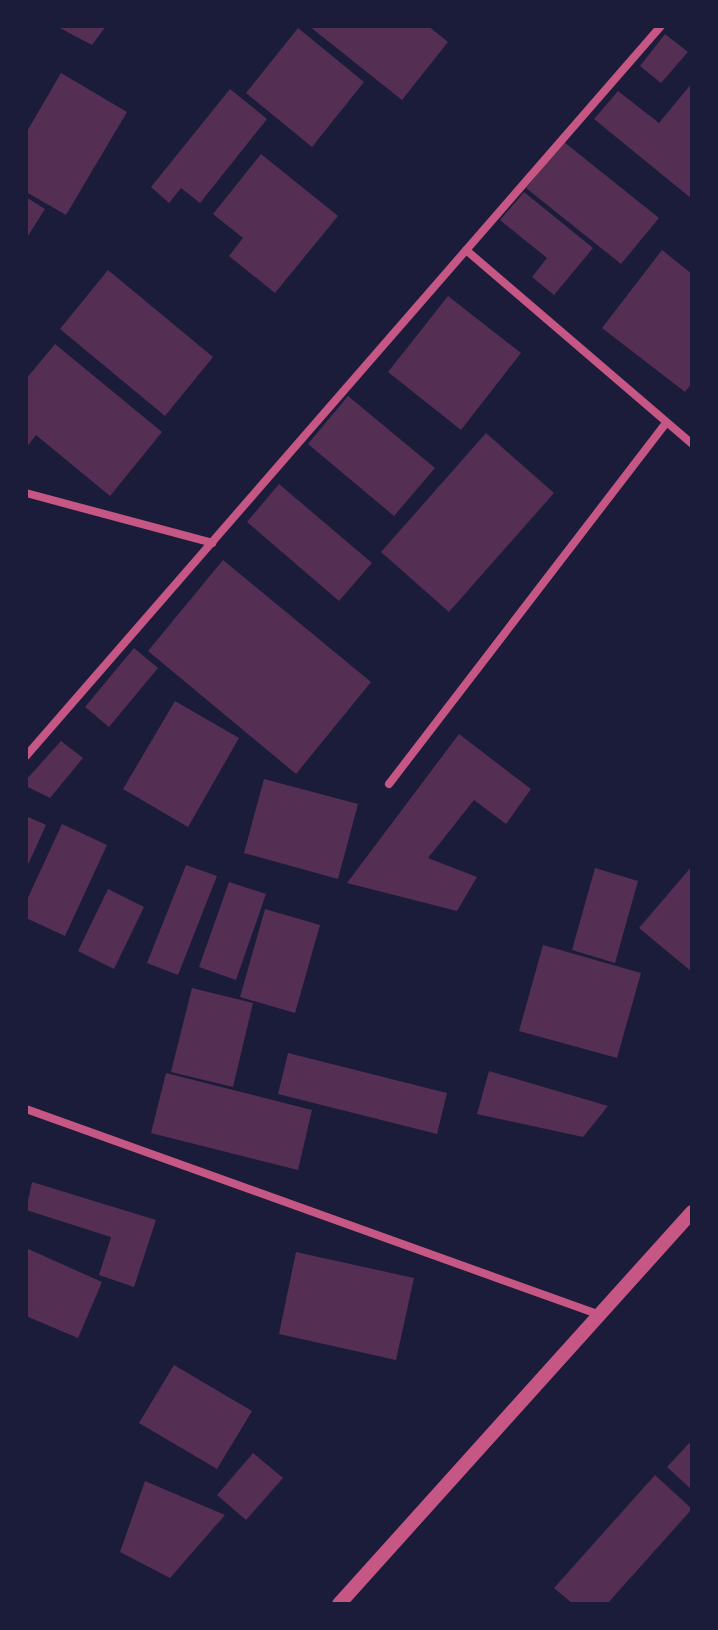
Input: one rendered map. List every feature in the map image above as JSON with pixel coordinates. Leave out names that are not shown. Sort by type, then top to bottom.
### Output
[{"type":"street","points":[[26,756],[661,26]]},
{"type":"street","points":[[466,250],[692,444]]},
{"type":"street","points":[[389,784],[666,423]]},
{"type":"street","points":[[26,493],[212,543]]},
{"type":"street","points":[[26,1109],[601,1316]]},
{"type":"street","points":[[339,1604],[692,1212]]},
{"type":"building","points":[[56,26],[106,26],[92,45]]},
{"type":"building","points":[[309,26],[428,26],[448,42],[402,100]]},
{"type":"building","points":[[298,28],[364,82],[312,147],[246,93]]},
{"type":"building","points":[[665,34],[688,52],[661,83],[640,66]]},
{"type":"building","points":[[61,73],[127,112],[66,215],[26,192],[26,133]]},
{"type":"building","points":[[692,83],[692,199],[594,119],[618,91],[659,123]]},
{"type":"building","points":[[230,89],[267,119],[200,203],[181,188],[169,203],[151,187]]},
{"type":"building","points":[[564,142],[659,218],[621,264],[526,188]]},
{"type":"building","points":[[261,154],[338,216],[275,293],[229,256],[243,238],[213,214]]},
{"type":"building","points":[[524,192],[593,248],[554,295],[532,277],[547,258],[500,220]]},
{"type":"building","points":[[26,197],[45,209],[26,239]]},
{"type":"building","points":[[662,250],[692,274],[692,383],[685,392],[602,328]]},
{"type":"building","points":[[108,270],[213,357],[165,416],[60,329]]},
{"type":"building","points":[[448,296],[521,353],[461,430],[388,372]]},
{"type":"building","points":[[55,344],[162,432],[110,496],[36,435],[26,448],[26,379]]},
{"type":"building","points":[[348,396],[435,468],[394,516],[308,444]]},
{"type":"building","points":[[486,433],[554,493],[449,612],[381,552]]},
{"type":"building","points":[[279,484],[372,563],[339,601],[247,522]]},
{"type":"building","points":[[223,560],[371,682],[296,774],[148,651]]},
{"type":"building","points":[[134,648],[158,668],[109,727],[85,707]]},
{"type":"building","points":[[175,701],[239,738],[188,827],[123,789]]},
{"type":"building","points":[[459,734],[531,789],[506,824],[474,800],[428,858],[477,877],[457,911],[347,883]]},
{"type":"building","points":[[61,741],[83,758],[50,798],[26,786],[26,780]]},
{"type":"building","points":[[264,779],[358,804],[338,879],[244,853]]},
{"type":"building","points":[[26,816],[46,825],[26,869]]},
{"type":"building","points":[[62,824],[107,845],[65,936],[26,918],[26,902]]},
{"type":"building","points":[[186,865],[217,876],[178,975],[147,963]]},
{"type":"building","points":[[692,866],[692,972],[639,928]]},
{"type":"building","points":[[595,868],[638,881],[615,963],[572,950]]},
{"type":"building","points":[[229,882],[266,894],[236,980],[199,967]]},
{"type":"building","points":[[108,889],[144,907],[114,969],[78,951]]},
{"type":"building","points":[[265,909],[320,925],[295,1013],[240,997]]},
{"type":"building","points":[[543,945],[641,973],[617,1058],[519,1031]]},
{"type":"building","points":[[192,988],[253,1003],[233,1087],[171,1072]]},
{"type":"building","points":[[288,1053],[447,1093],[437,1134],[278,1094]]},
{"type":"building","points":[[489,1071],[608,1106],[583,1137],[477,1114]]},
{"type":"building","points":[[166,1073],[312,1110],[298,1170],[151,1133]]},
{"type":"building","points":[[32,1182],[156,1220],[134,1287],[99,1275],[111,1237],[26,1210]]},
{"type":"building","points":[[26,1248],[102,1282],[78,1338],[26,1316]]},
{"type":"building","points":[[296,1252],[414,1278],[396,1360],[279,1334]]},
{"type":"building","points":[[174,1365],[252,1411],[217,1469],[139,1423]]},
{"type":"building","points":[[692,1440],[692,1490],[667,1467]]},
{"type":"building","points":[[253,1453],[283,1478],[246,1520],[217,1495]]},
{"type":"building","points":[[655,1475],[692,1509],[607,1604],[573,1604],[554,1588]]},
{"type":"building","points":[[145,1481],[225,1515],[170,1578],[120,1552]]}]
